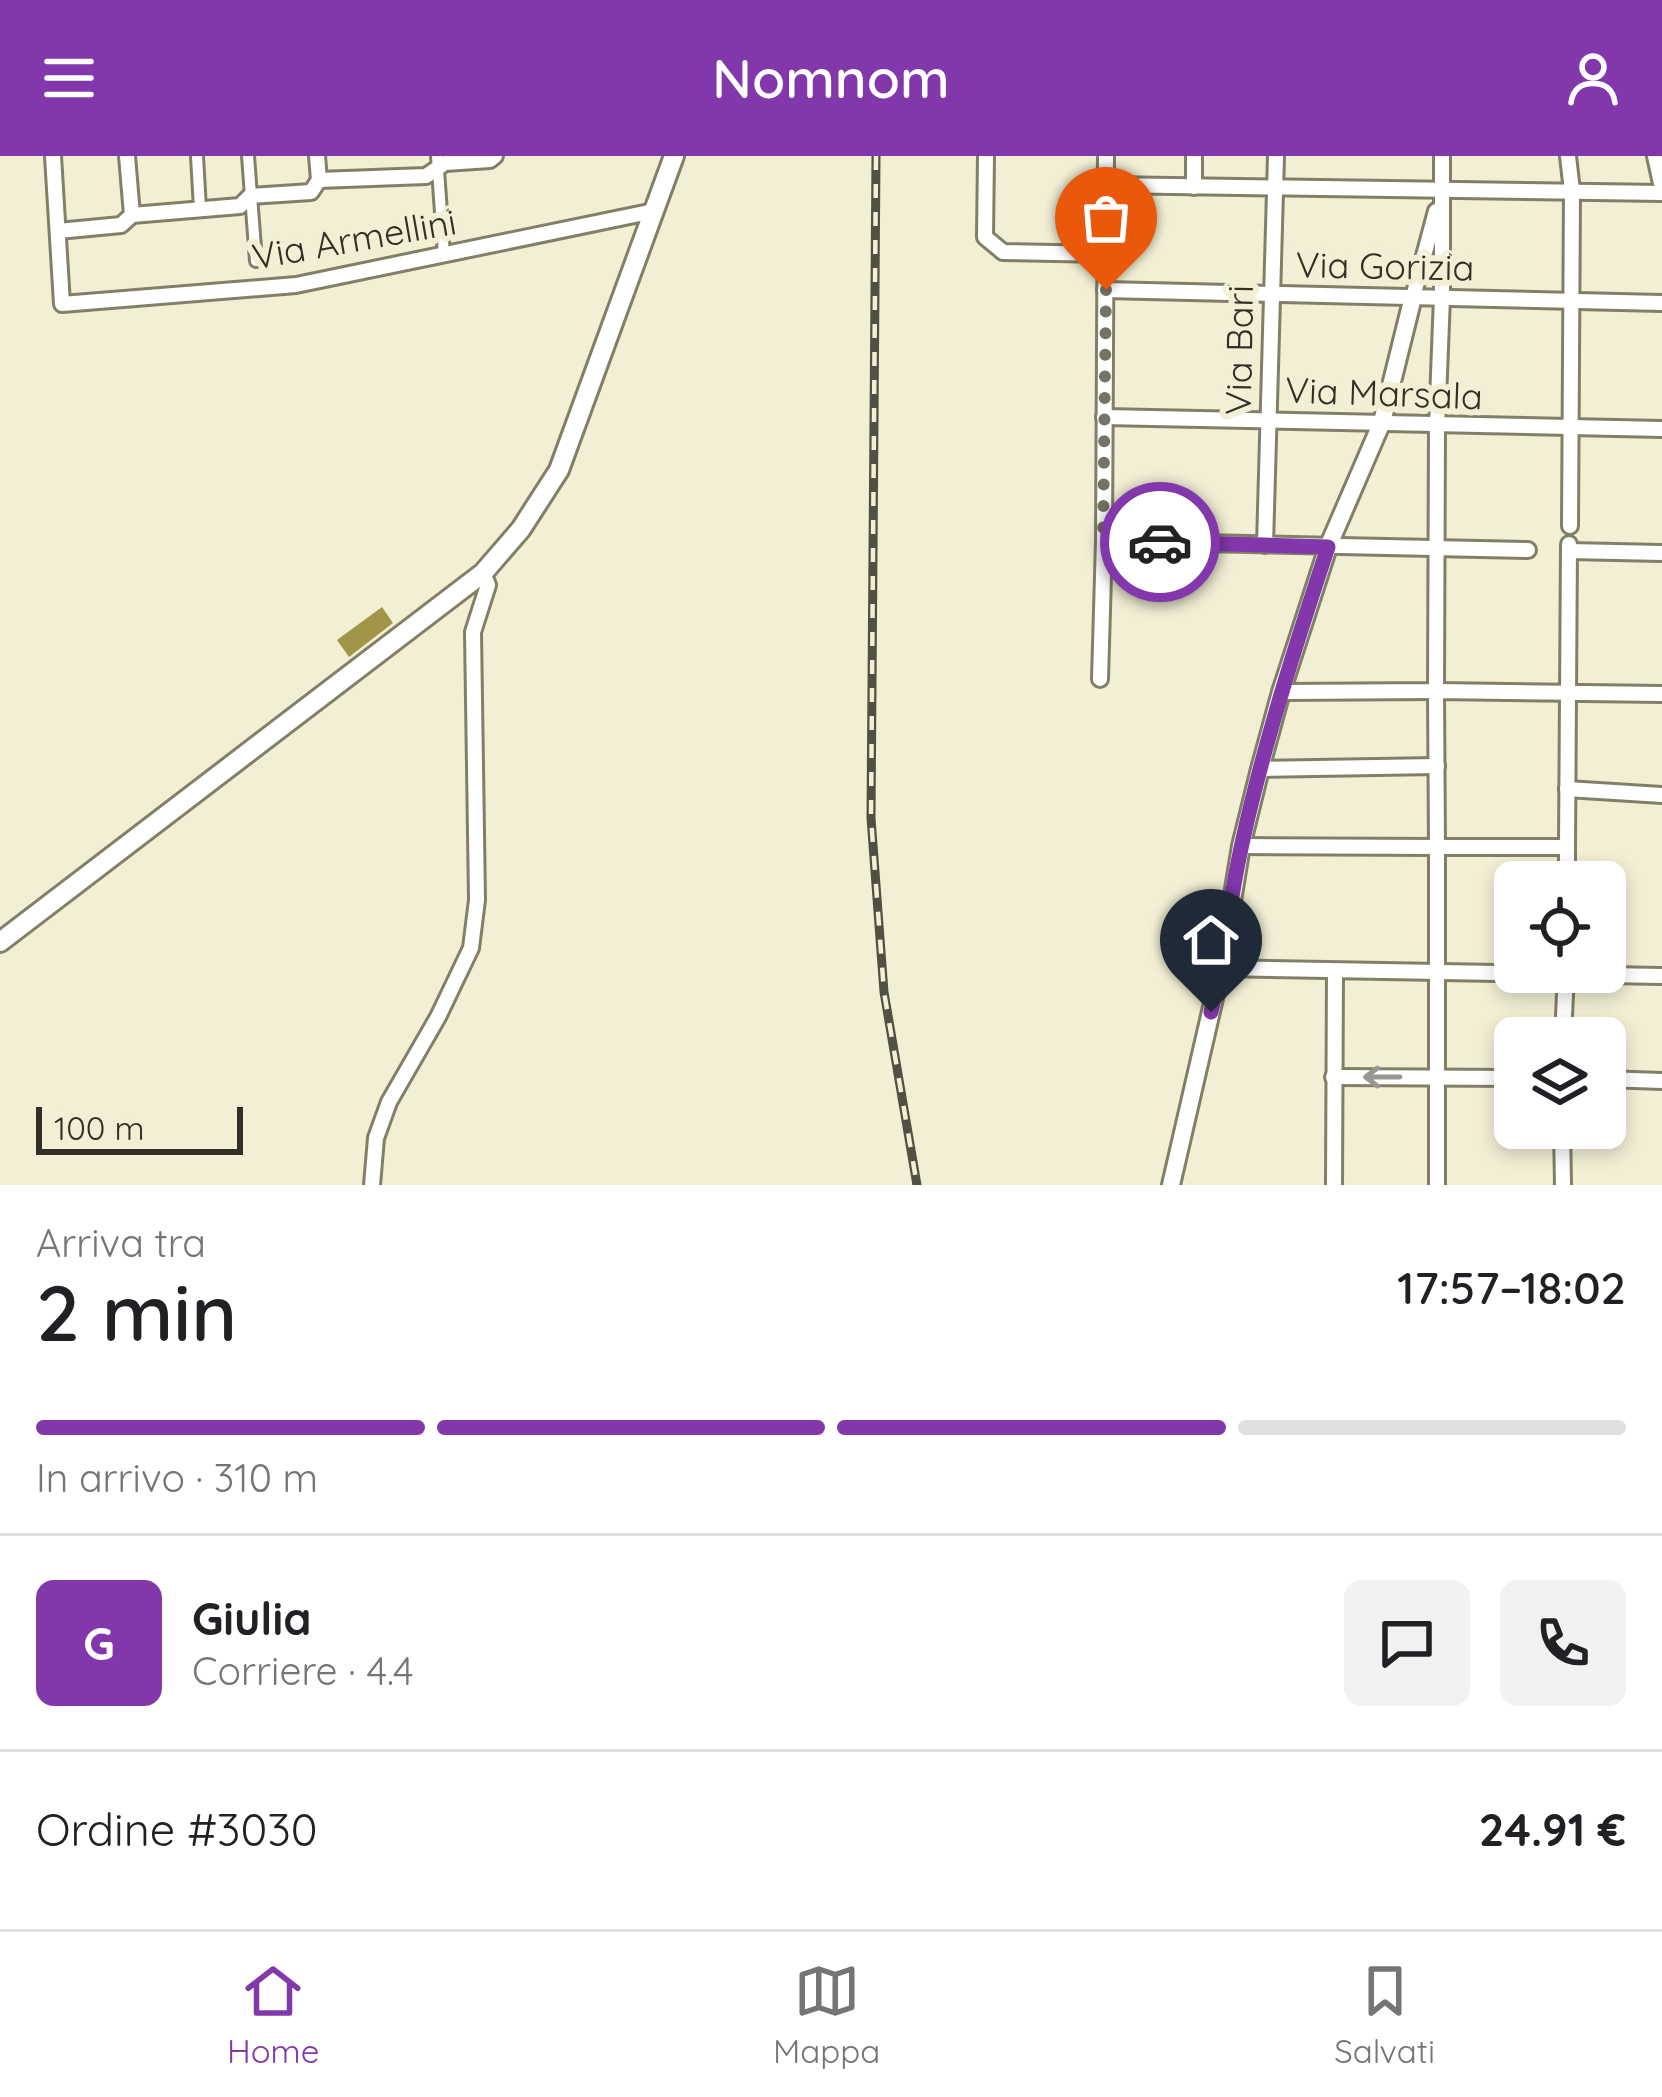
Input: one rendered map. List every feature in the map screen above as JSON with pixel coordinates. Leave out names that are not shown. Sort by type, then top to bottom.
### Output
[{"type":"main road","points":[[0,942],[483,573],[521,529],[559,470],[654,211],[666,158]]},
{"type":"street","points":[[53,156],[58,231],[121,225],[132,215],[239,206],[250,196],[311,192],[319,180],[317,156]]},
{"type":"street","points":[[128,156],[132,215]]},
{"type":"street","points":[[197,156],[200,209]]},
{"type":"street","points":[[248,156],[256,261]]},
{"type":"street","points":[[385,156],[387,177]]},
{"type":"street","points":[[437,162],[495,156]]},
{"type":"street","points":[[986,156],[985,237],[1003,252],[1106,254]]},
{"type":"street","points":[[1100,679],[1106,156]]},
{"type":"street","points":[[1194,156],[1194,187]]},
{"type":"street","name":"Via Bari","points":[[1264,545],[1276,156]]},
{"type":"street","points":[[1436,1185],[1436,549],[1442,156]]},
{"type":"street","points":[[1568,156],[1572,191],[1570,526]]},
{"type":"street","points":[[1106,185],[1662,190],[1654,156]]},
{"type":"street","points":[[319,180],[426,176],[437,162]]},
{"type":"street","points":[[437,162],[444,255]]},
{"type":"street","points":[[1171,1185],[1221,968],[1259,769],[1328,547],[1382,422],[1442,189]]},
{"type":"street","name":"Via Armellini","points":[[58,231],[62,304],[296,285],[654,211]]},
{"type":"street","name":"Via Gorizia","points":[[1106,290],[1662,303]]},
{"type":"street","name":"Via Marsala","points":[[1105,417],[1662,429]]},
{"type":"street","points":[[1103,541],[1528,550]]},
{"type":"street","points":[[1567,861],[1569,548],[1662,554]]},
{"type":"street","points":[[371,1185],[376,1138],[389,1102],[471,948],[477,900],[473,632],[488,584],[483,573]]},
{"type":"street","points":[[1281,692],[1662,694]]},
{"type":"street","points":[[1259,769],[1437,766]]},
{"type":"street","points":[[1567,789],[1662,795]]},
{"type":"street","points":[[1241,846],[1567,847]]},
{"type":"street","points":[[1221,968],[1494,972]]},
{"type":"street","points":[[1334,1185],[1335,971]]},
{"type":"street","points":[[1626,975],[1662,976]]},
{"type":"street","points":[[1333,1077],[1494,1078]]},
{"type":"street","points":[[1626,1080],[1662,1081]]},
{"type":"street","points":[[1562,1149],[1563,1185]]},
{"type":"shaded area","points":[[382,607],[393,623],[349,657],[337,640]]},
{"type":"railway","points":[[876,156],[871,818],[884,992],[917,1185]]},
{"type":"way so far","points":[[1106,290],[1103,541],[1160,542]]},
{"type":"route","points":[[1160,542],[1328,547],[1259,769],[1211,1012]]}]
